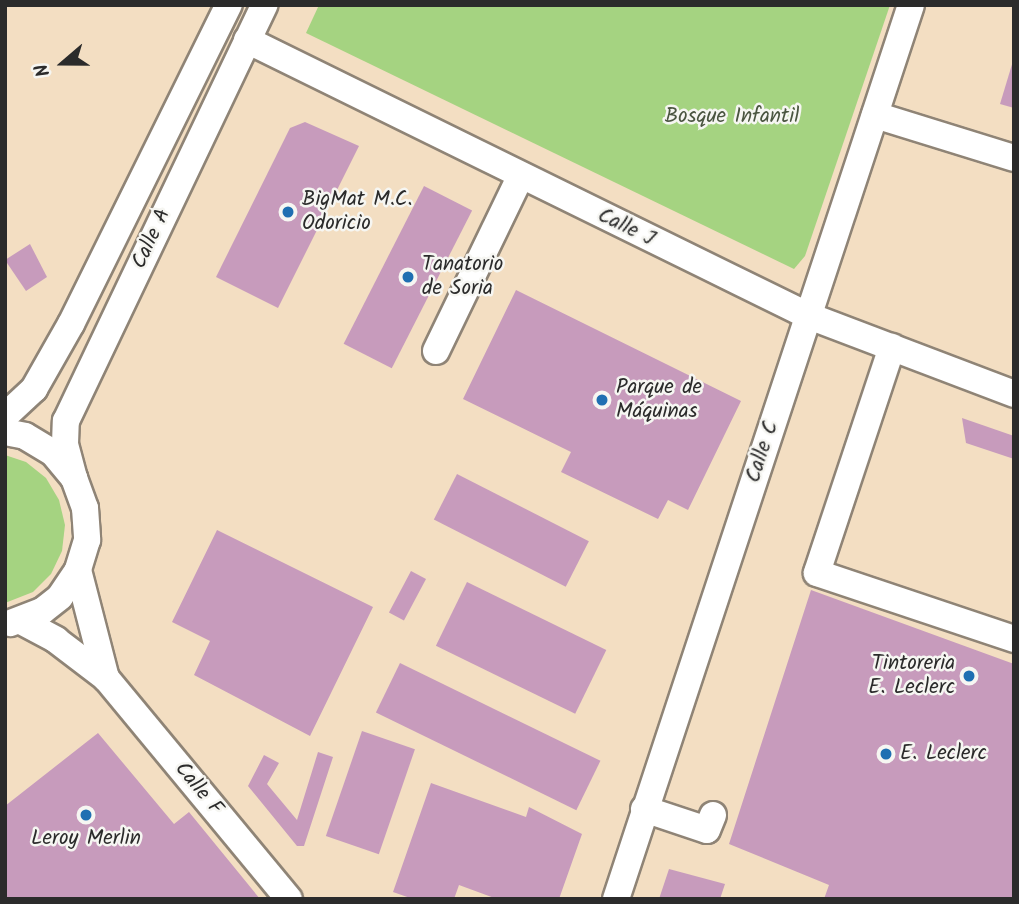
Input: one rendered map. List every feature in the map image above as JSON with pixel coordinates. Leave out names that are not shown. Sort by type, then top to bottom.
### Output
[{"type":"street","name":"Calle A","points":[[5,415],[34,389],[71,324],[229,5]]},
{"type":"street","name":"Calle A","points":[[78,570],[87,540],[85,508],[65,444],[66,421],[264,5]]},
{"type":"street","name":"Calle C","points":[[616,899],[911,5]]},
{"type":"street","name":"Calle J","points":[[247,40],[520,177],[808,316],[1014,394]]},
{"type":"street","points":[[875,115],[1014,158]]},
{"type":"street","points":[[436,351],[520,177]]},
{"type":"street","points":[[892,347],[817,573],[1014,639]]},
{"type":"street","points":[[5,432],[25,436],[53,453],[74,478]]},
{"type":"street","points":[[13,622],[60,597],[78,570]]},
{"type":"street","name":"Calle F","points":[[78,570],[106,678]]},
{"type":"street","name":"Calle F","points":[[13,622],[56,640],[106,678],[289,899]]},
{"type":"street","points":[[644,809],[707,830],[713,815]]},
{"type":"green space","name":"Bosque Infantil","points":[[319,5],[890,5],[805,256],[794,269],[306,33]]},
{"type":"green space","points":[[5,455],[26,462],[46,478],[59,500],[65,525],[62,551],[51,574],[33,592],[5,603]]},
{"type":"building","points":[[1014,61],[1014,108],[1000,104]]},
{"type":"building","name":"BigMat M.C. Odoricio","points":[[305,122],[359,146],[278,308],[216,277],[290,128]]},
{"type":"building","name":"Tanatorio de Soria","points":[[424,186],[472,211],[392,368],[344,344]]},
{"type":"building","points":[[30,244],[47,277],[26,291],[5,260]]},
{"type":"building","name":"Parque de Máquinas","points":[[516,290],[741,401],[688,510],[668,500],[658,519],[561,472],[571,452],[463,399]]},
{"type":"building","points":[[962,418],[1014,436],[1014,459],[966,443]]},
{"type":"building","points":[[457,474],[589,541],[566,587],[434,519]]},
{"type":"building","points":[[217,530],[373,607],[310,736],[194,675],[210,641],[172,622]]},
{"type":"building","points":[[411,571],[426,579],[404,620],[389,612]]},
{"type":"building","points":[[467,582],[606,650],[575,714],[436,646]]},
{"type":"building","name":"E. Leclerc","points":[[811,590],[1014,664],[1014,899],[824,899],[829,885],[729,844]]},
{"type":"building","points":[[400,663],[600,761],[576,810],[376,712]]},
{"type":"building","points":[[362,731],[415,749],[379,854],[326,836]]},
{"type":"building","name":"Leroy Merlin","points":[[98,733],[174,824],[189,812],[260,899],[5,899],[5,806]]},
{"type":"building","points":[[318,752],[333,757],[304,846],[297,846],[248,786],[264,755],[279,763],[267,784],[297,820]]},
{"type":"building","points":[[431,783],[526,817],[529,807],[582,834],[559,899],[497,899],[459,885],[454,899],[413,899],[393,892]]},
{"type":"building","points":[[669,869],[725,884],[720,899],[659,899]]},
{"type":"place","name":"BigMat M.C. Odoricio","points":[[288,212]]},
{"type":"place","name":"Tanatorio de Soria","points":[[408,277]]},
{"type":"place","name":"Parque de Máquinas","points":[[602,400]]},
{"type":"place","name":"Tintoreria E. Leclerc","points":[[969,676]]},
{"type":"place","name":"E. Leclerc","points":[[886,754]]},
{"type":"place","name":"Leroy Merlin","points":[[86,815]]}]
